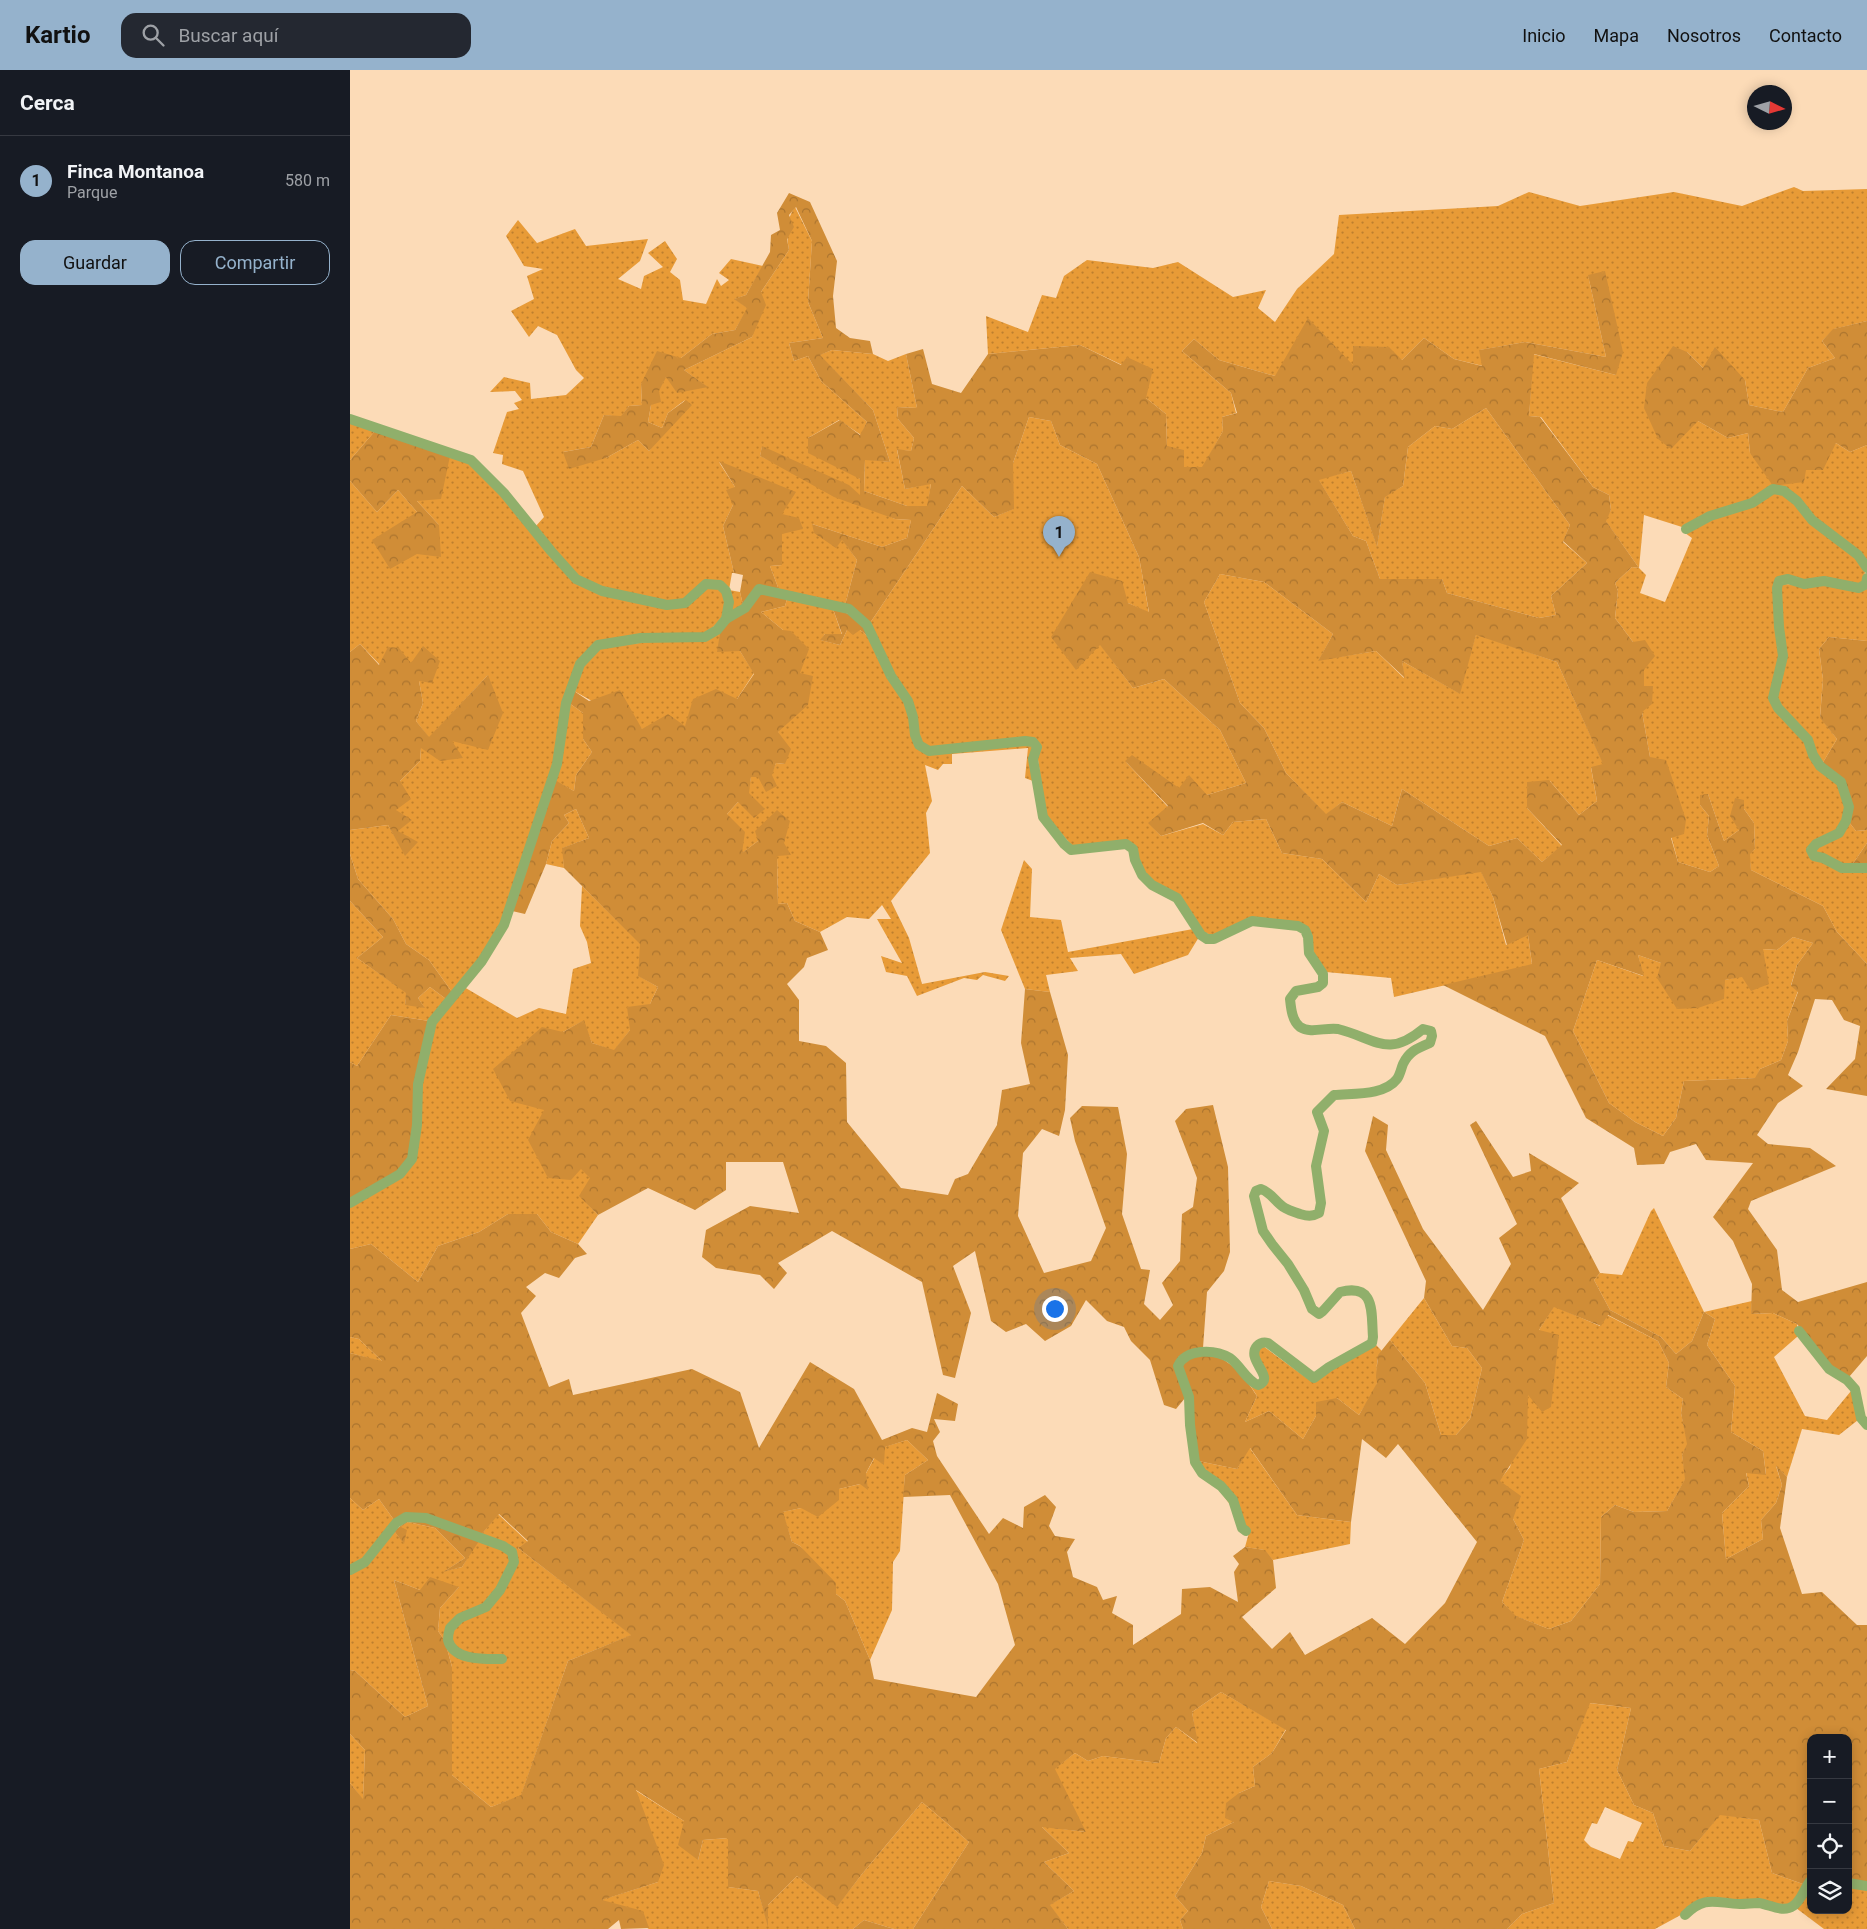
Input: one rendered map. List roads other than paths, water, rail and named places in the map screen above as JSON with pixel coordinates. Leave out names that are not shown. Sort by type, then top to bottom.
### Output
[{"type":"street","points":[[350,419],[471,460],[504,493],[576,579],[602,591],[668,605],[685,603],[706,584],[720,585],[726,591],[729,602],[726,619]]},
{"type":"street","points":[[1686,529],[1710,516],[1752,503],[1773,489],[1784,491],[1797,501],[1812,520],[1858,555],[1867,568]]},
{"type":"street","points":[[1867,578],[1866,584],[1859,588],[1824,581],[1804,584],[1788,578],[1780,581],[1777,588],[1783,656],[1773,698],[1778,708],[1808,740],[1813,755],[1820,766],[1841,782],[1846,792],[1849,807],[1846,822],[1839,833],[1816,844],[1811,850],[1814,856],[1823,858],[1842,868],[1867,868]]},
{"type":"street","points":[[350,1204],[400,1174],[412,1159],[417,1125],[418,1084],[432,1022],[482,961],[504,925],[557,764],[566,703],[580,664],[598,645],[641,638],[706,637],[717,630],[726,619],[745,608],[759,589],[850,610],[867,625],[891,676],[908,701],[919,745],[929,751],[1007,742],[1033,742],[1036,747],[1033,759],[1043,817],[1071,850],[1126,844],[1134,849],[1135,860],[1142,875],[1152,885],[1177,898],[1201,935],[1207,939],[1214,939],[1252,921],[1298,926],[1305,930],[1308,937],[1309,953],[1323,974],[1323,983],[1318,987],[1296,991],[1290,999],[1292,1015],[1299,1027],[1309,1030],[1337,1029],[1374,1043],[1392,1045],[1410,1040],[1423,1030],[1431,1031],[1430,1043],[1410,1052],[1398,1078],[1391,1084],[1383,1089],[1334,1095],[1317,1112],[1322,1122],[1324,1135],[1316,1166],[1322,1203],[1319,1213],[1314,1216],[1307,1216],[1290,1211],[1284,1208],[1266,1190],[1256,1191],[1254,1196],[1263,1230],[1288,1264],[1304,1290],[1312,1309],[1319,1314],[1340,1292],[1356,1290],[1364,1292],[1369,1298],[1371,1303],[1372,1343],[1329,1367],[1314,1378],[1268,1343],[1262,1342],[1256,1347],[1254,1353],[1255,1360],[1265,1380],[1258,1385],[1252,1382],[1232,1360],[1222,1355],[1203,1352],[1188,1354],[1181,1359],[1178,1366],[1188,1397],[1195,1462],[1202,1472],[1221,1486],[1233,1500],[1242,1528],[1246,1531]]},
{"type":"street","points":[[1799,1331],[1829,1370],[1847,1380],[1854,1389],[1861,1418],[1867,1425]]},
{"type":"street","points":[[350,1570],[365,1562],[396,1523],[406,1517],[426,1518],[503,1546],[512,1552],[514,1562],[500,1590],[486,1607],[460,1618],[450,1628],[448,1640],[456,1652],[472,1658],[502,1659]]},
{"type":"street","points":[[1852,1884],[1867,1886]]},
{"type":"street","points":[[1686,1914],[1694,1905],[1703,1901],[1740,1904],[1759,1903],[1786,1910],[1800,1898],[1807,1885]]},
{"type":"place","name":"Finca Montanoa","points":[[1059,557]]}]
